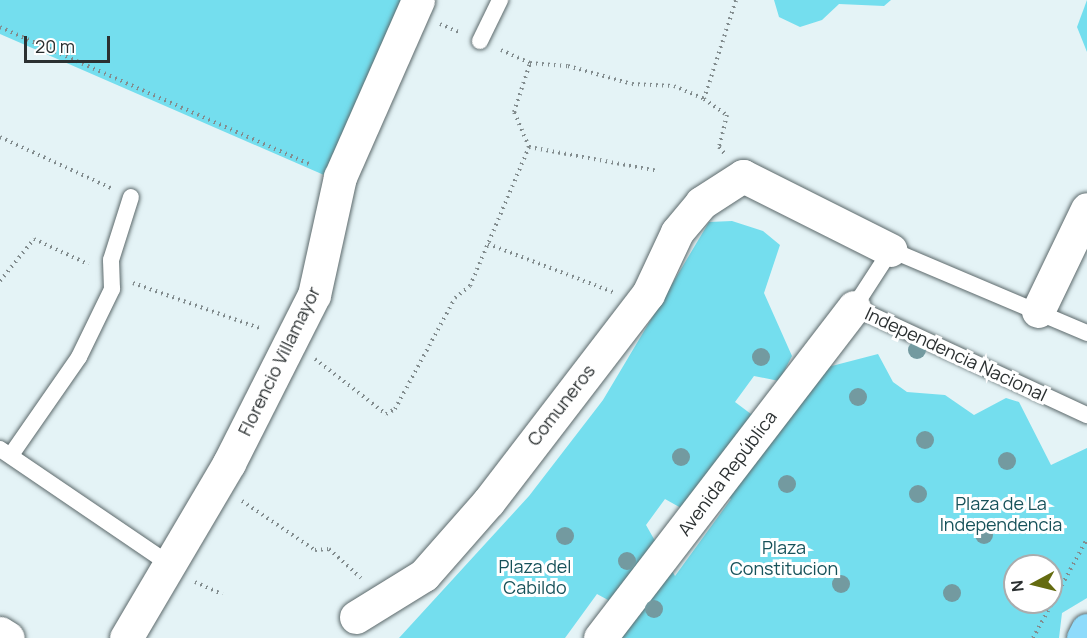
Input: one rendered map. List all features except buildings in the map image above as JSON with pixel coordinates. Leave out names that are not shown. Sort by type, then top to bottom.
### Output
[{"type":"highway","points":[[1083,638],[1087,630]]},
{"type":"street","name":"Florencio Villamayor","points":[[126,638],[216,484],[289,339],[314,295],[340,177],[415,6]]},
{"type":"street","points":[[743,176],[891,250]]},
{"type":"street","name":"Comuneros","points":[[356,616],[424,576],[641,303],[688,215],[743,176]]},
{"type":"street","points":[[1038,311],[1087,209]]},
{"type":"street","name":"Avenida República","points":[[600,638],[854,307]]},
{"type":"street","points":[[0,633],[8,638]]},
{"type":"lane","points":[[480,41],[500,0]]},
{"type":"lane","points":[[131,198],[111,260],[112,289],[79,357],[6,452],[168,563]]},
{"type":"lane","points":[[891,250],[1087,333]]},
{"type":"lane","name":"Independencia Nacional","points":[[891,250],[854,307],[1087,415]]},
{"type":"path","points":[[704,99],[736,0]]},
{"type":"path","points":[[415,6],[480,41],[530,63],[568,66],[632,84],[674,86],[704,99],[727,115],[719,147],[743,176]]},
{"type":"path","points":[[0,27],[340,177]]},
{"type":"path","points":[[289,339],[386,414],[395,409],[454,298],[470,286],[529,147],[514,112],[530,63]]},
{"type":"path","points":[[0,137],[131,198]]},
{"type":"path","points":[[529,147],[657,171]]},
{"type":"path","points":[[488,244],[641,303]]},
{"type":"path","points":[[216,484],[315,550],[329,549],[385,600]]},
{"type":"path","points":[[1033,638],[1087,539]]},
{"type":"green space","points":[[0,0],[403,0],[324,175],[0,34]]},
{"type":"green space","points":[[774,0],[891,0],[884,6],[839,4],[822,20],[800,27],[779,17]]},
{"type":"green space","points":[[1087,0],[1087,52],[1077,27]]},
{"type":"green space","points":[[732,221],[763,231],[780,245],[764,293],[792,356],[779,381],[754,376],[735,402],[751,414],[824,368],[878,354],[893,382],[907,392],[945,395],[974,415],[1006,398],[1019,402],[1051,465],[1087,448],[1087,598],[1063,612],[1063,554],[1003,554],[1003,614],[1062,614],[1059,638],[612,638],[608,600],[597,594],[565,638],[399,638],[529,496],[603,400],[709,222]],"holes":[[[723,494],[731,499],[675,576],[646,525],[665,499],[681,508]]]},
{"type":"park label","name":"Plaza de La Independencia","points":[[1001,514]]},
{"type":"park label","name":"Plaza Constitucion","points":[[784,558]]},
{"type":"park label","name":"Plaza del Cabildo","points":[[535,577]]}]
